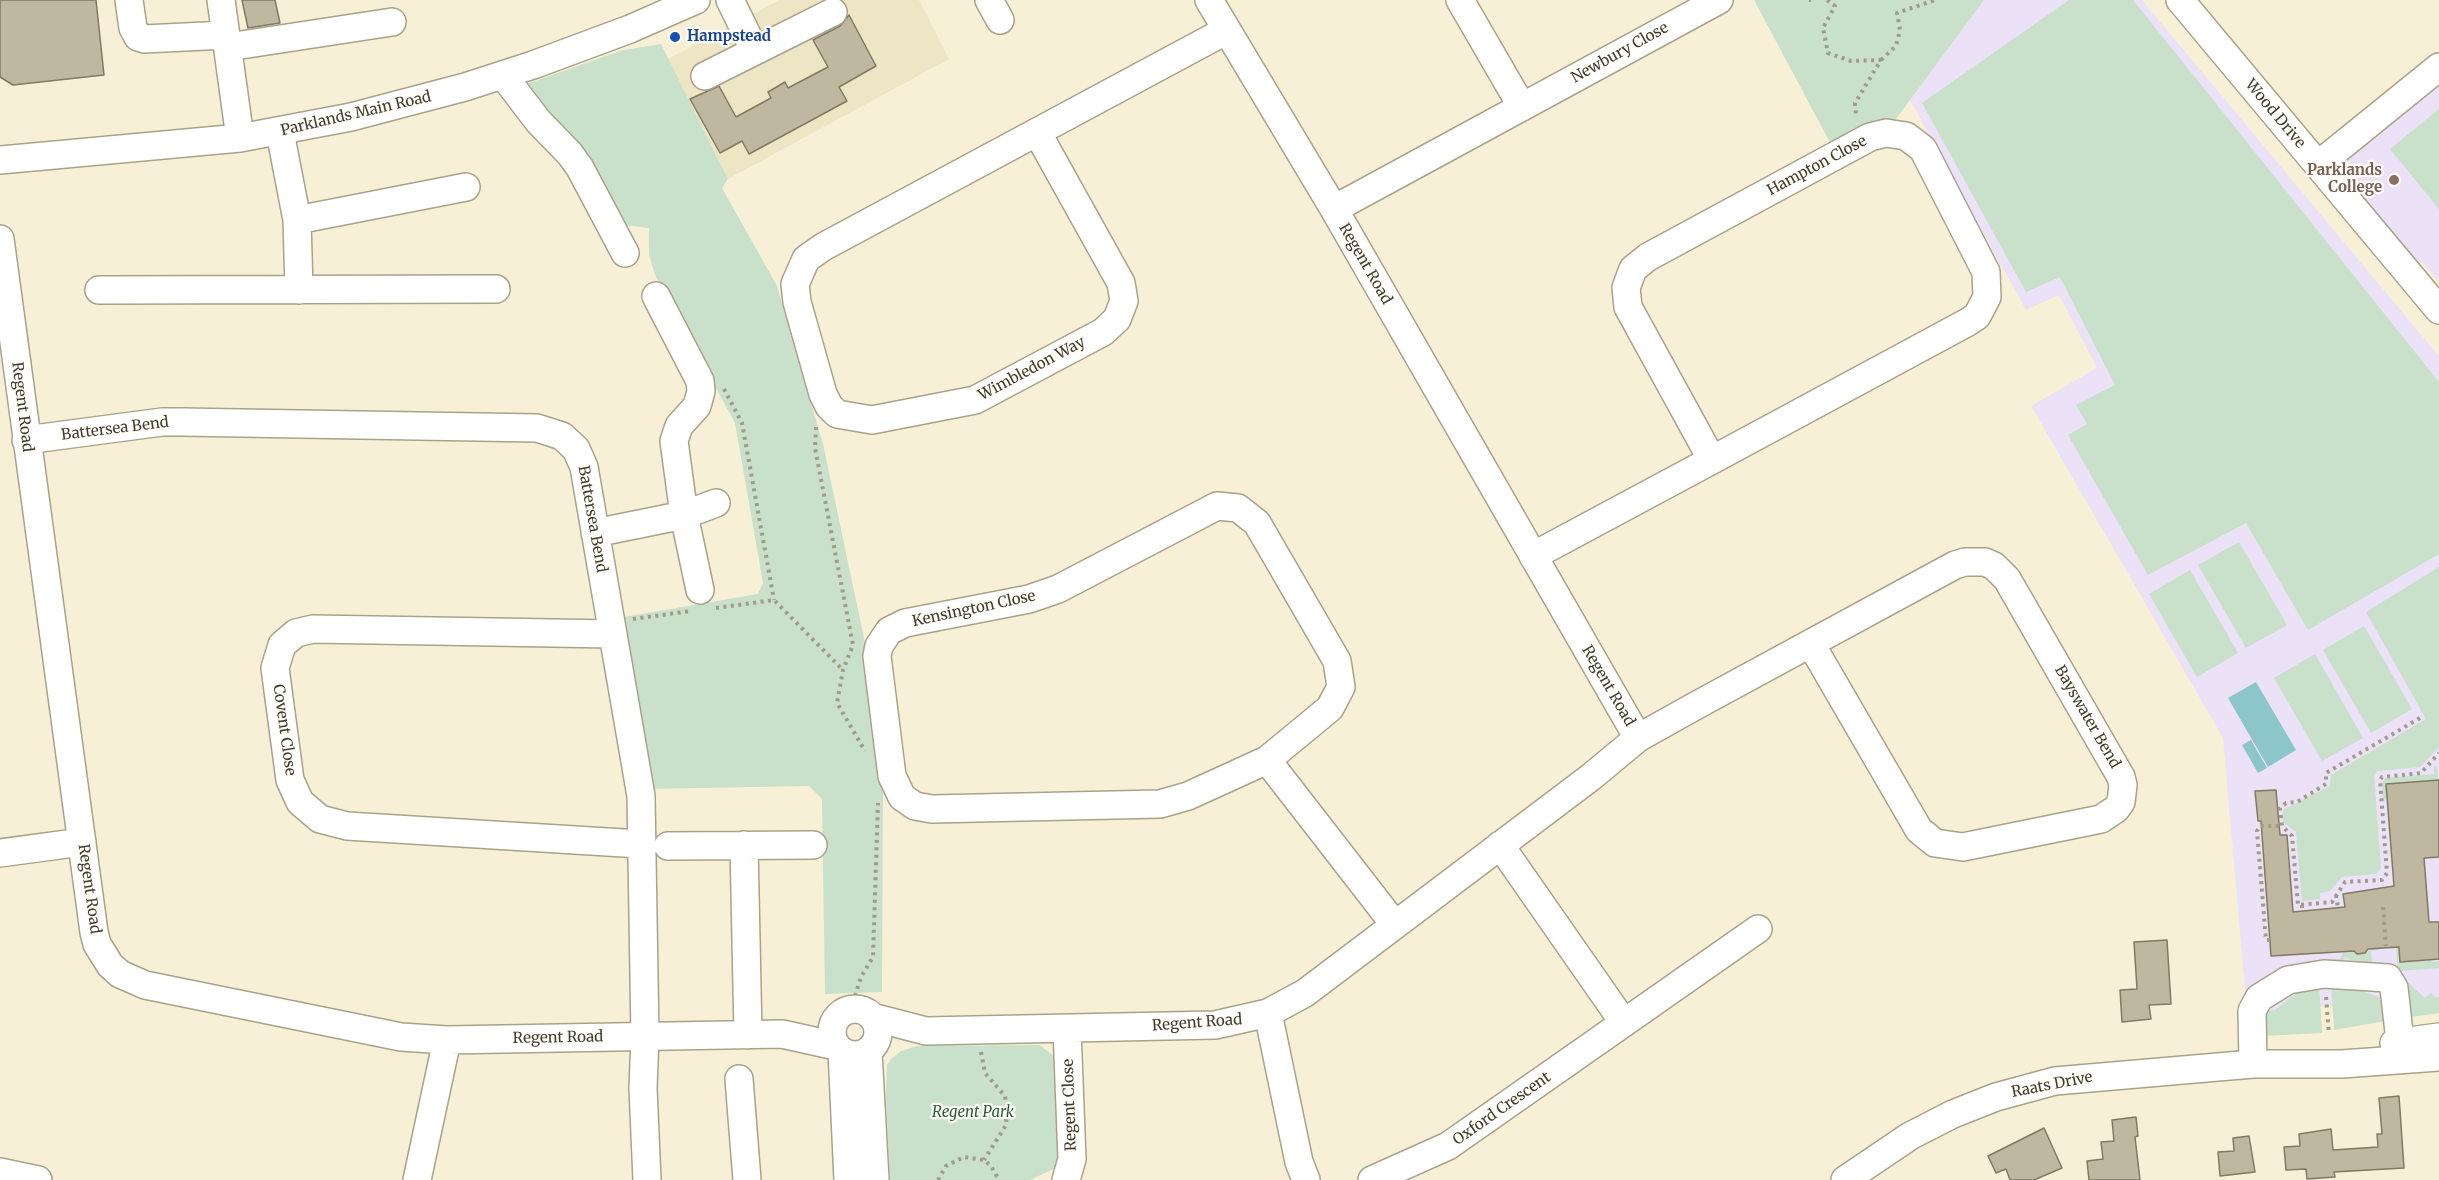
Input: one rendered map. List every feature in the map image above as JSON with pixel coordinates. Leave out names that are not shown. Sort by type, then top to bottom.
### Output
[{"type":"street","points":[[129,0],[133,28],[138,37],[144,39],[227,41],[392,22]]},
{"type":"street","points":[[221,0],[240,138]]},
{"type":"street","name":"Parklands Main Road","points":[[0,160],[240,138],[280,132],[408,103],[503,75],[654,8],[696,0]]},
{"type":"street","points":[[729,0],[755,51]]},
{"type":"street","name":"Regent Road","points":[[0,239],[7,273],[26,440],[97,944],[110,965],[132,981],[366,1032],[447,1040],[782,1034],[855,1048],[926,1031],[1215,1025],[1268,1013],[1305,993],[1638,738],[1334,209],[1209,0]]},
{"type":"street","points":[[1460,0],[1522,107]]},
{"type":"street","name":"Newbury Close","points":[[1334,209],[1719,0]]},
{"type":"street","name":"Wood Drive","points":[[2180,0],[2439,310]]},
{"type":"street","points":[[705,76],[833,12]]},
{"type":"street","points":[[829,406],[823,394],[797,302],[795,284],[806,259],[1227,30]]},
{"type":"street","points":[[2318,165],[2439,67]]},
{"type":"street","points":[[503,75],[538,121],[570,154],[580,168],[625,253]]},
{"type":"street","points":[[280,132],[297,220],[298,290]]},
{"type":"street","name":"Wimbledon Way","points":[[829,406],[837,414],[872,420],[975,400],[1103,332],[1117,319],[1124,301],[1121,283],[1036,132]]},
{"type":"street","name":"Hampton Close","points":[[1533,556],[1712,460],[1968,322],[1983,307],[1989,289],[1986,272],[1923,149],[1900,134],[1886,133],[1870,137],[1648,257],[1633,269],[1628,278],[1626,297],[1628,307],[1712,460]]},
{"type":"street","points":[[297,220],[466,187]]},
{"type":"street","points":[[99,291],[496,290]]},
{"type":"street","points":[[656,296],[689,356],[701,391],[697,406],[679,426],[674,441],[699,603]]},
{"type":"street","name":"Battersea Bend","points":[[26,440],[162,422],[546,429],[569,442],[581,458],[641,796],[645,1037],[643,1088],[647,1180]]},
{"type":"street","points":[[595,533],[684,515],[716,503]]},
{"type":"street","name":"Kensington Close","points":[[1228,506],[1238,508],[1257,523],[1337,662],[1341,678],[1339,695],[1330,708],[1267,760],[1188,796],[1161,804],[932,809],[915,806],[902,797],[892,776],[877,656],[879,646],[889,631],[897,626],[1029,599],[1058,589],[1207,510],[1228,506]]},
{"type":"street","name":"Bayswater Bend","points":[[1638,738],[1811,644],[1956,566],[1975,561],[1994,566],[2007,579],[2121,777],[2123,785],[2121,802],[2116,809],[2101,819],[1963,847],[1935,843],[1919,830],[1811,644]]},
{"type":"street","name":"Covent Close","points":[[612,628],[313,629],[296,633],[282,645],[275,668],[290,780],[300,802],[320,819],[347,826],[640,844]]},
{"type":"street","points":[[1267,760],[1395,925]]},
{"type":"street","points":[[0,853],[82,842]]},
{"type":"street","points":[[744,845],[748,1035]]},
{"type":"street","points":[[668,846],[813,845]]},
{"type":"street","points":[[1500,845],[1624,1023]]},
{"type":"street","name":"Oxford Crescent","points":[[1372,1180],[1448,1146],[1758,929]]},
{"type":"street","points":[[2253,1064],[2252,1011],[2259,998],[2288,980],[2324,974],[2388,978],[2394,988],[2400,1051]]},
{"type":"street","points":[[855,1048],[878,1031],[872,1017],[859,1010],[851,1010],[838,1017],[832,1031],[855,1048],[875,1180]]},
{"type":"street","points":[[1268,1013],[1299,1162],[1306,1180]]},
{"type":"street","name":"Regent Road","points":[[782,1034],[838,1017]]},
{"type":"street","name":"Regent Road","points":[[872,1017],[926,1031]]},
{"type":"street","name":"Regent Close","points":[[1066,1180],[1072,1158],[1067,1029]]},
{"type":"street","name":"Raats Drive","points":[[1845,1180],[1921,1130],[1974,1105],[2018,1090],[2092,1076],[2253,1064],[2342,1064],[2400,1051],[2439,1037]]},
{"type":"street","points":[[417,1180],[447,1040]]},
{"type":"street","points":[[848,1180],[855,1048]]},
{"type":"street","name":"Raats Drive","points":[[2400,1051],[2439,1057]]},
{"type":"street","points":[[739,1079],[747,1180]]},
{"type":"street","points":[[0,1172],[38,1180]]},
{"type":"path","points":[[1827,0],[1835,6],[1823,28],[1828,53],[1851,61],[1881,60]]},
{"type":"path","points":[[1870,137],[1856,120],[1855,103],[1881,60],[1896,46],[1900,30],[1897,13],[1935,0]]},
{"type":"path","points":[[829,406],[814,408],[817,424],[815,448],[853,645],[843,669],[837,704],[865,752]]},
{"type":"path","points":[[612,628],[699,603],[774,600],[843,669]]},
{"type":"path","points":[[2382,880],[2345,882],[2332,902],[2298,905],[2292,836],[2282,826],[2280,808],[2286,803],[2297,802],[2326,784],[2326,773],[2420,718]]},
{"type":"path","points":[[2382,887],[2382,880],[2387,873],[2382,777],[2421,773],[2439,753]]},
{"type":"path","points":[[855,996],[861,977],[873,957],[878,801]]},
{"type":"path","points":[[2270,940],[2266,940],[2266,913],[2257,831],[2260,826],[2282,826]]},
{"type":"path","points":[[2336,896],[2338,908]]},
{"type":"path","points":[[2302,904],[2302,911]]},
{"type":"path","points":[[2383,907],[2386,946]]},
{"type":"path","points":[[979,1043],[985,1073],[1005,1096],[1007,1107],[1006,1125],[984,1160]]},
{"type":"path","points":[[938,1180],[946,1166],[964,1157],[984,1160],[991,1166],[999,1180]]},
{"type":"shaded area","points":[[779,0],[919,0],[949,59],[728,179],[668,59]]},
{"type":"shaded area","name":"Parklands College","points":[[1984,0],[2142,0],[2439,356],[2439,998],[2247,1012],[2223,738],[2031,406],[2097,368],[2059,295],[2026,310],[1910,100]]},
{"type":"shaded area","name":"Parklands College","points":[[2439,85],[2439,282],[2424,264],[2406,255],[2350,185],[2348,175],[2350,156]]},
{"type":"green space","points":[[1754,0],[1984,0],[1893,123],[1833,148]]},
{"type":"green space","points":[[2069,0],[2133,0],[2439,382],[2439,554],[2308,630],[2246,523],[2148,575],[2068,435],[2087,424],[2076,405],[2115,385],[2060,277],[2026,292],[1922,103]]},
{"type":"green space","points":[[661,44],[728,179],[722,188],[777,286],[823,444],[868,657],[883,771],[882,992],[825,994],[822,799],[809,786],[648,789],[618,618],[758,594],[763,583],[735,423],[656,277],[649,255],[649,228],[623,225],[521,86],[623,50]]},
{"type":"green space","points":[[2439,109],[2439,209],[2390,149]]},
{"type":"green space","points":[[2239,542],[2287,625],[2246,648],[2198,565]]},
{"type":"green space","points":[[2439,567],[2439,747],[2420,767],[2378,771],[2374,775],[2381,868],[2376,874],[2342,877],[2330,891],[2320,893],[2320,899],[2302,901],[2296,832],[2283,822],[2283,810],[2330,786],[2331,775],[2426,719],[2366,612]]},
{"type":"green space","points":[[2190,570],[2238,653],[2197,677],[2149,594]]},
{"type":"green space","points":[[2364,626],[2412,709],[2371,733],[2323,650]]},
{"type":"green space","points":[[2315,654],[2363,738],[2322,761],[2274,678]]},
{"type":"green space","points":[[2434,766],[2437,766],[2439,794],[2386,784],[2387,799],[2383,800],[2382,783],[2385,778],[2434,774]]},
{"type":"green space","points":[[2395,901],[2400,962],[2439,961],[2439,968],[2398,971],[2396,948],[2392,948],[2391,939]]},
{"type":"green space","points":[[2381,945],[2381,949],[2371,951],[2372,964],[2368,965],[2345,958],[2340,962],[2329,963],[2329,960],[2340,959],[2344,950],[2365,953]]},
{"type":"green space","points":[[2408,983],[2425,998],[2431,993],[2436,998],[2439,996],[2439,1013],[2404,1018],[2405,984]]},
{"type":"green space","points":[[2319,984],[2322,1033],[2263,1036],[2259,1011],[2275,1010],[2300,990]]},
{"type":"green space","points":[[2331,984],[2357,989],[2384,999],[2391,1020],[2334,1030]]},
{"type":"green space","name":"Regent Park","points":[[1040,1045],[1055,1057],[1060,1166],[1030,1180],[890,1180],[886,1099],[887,1065],[892,1058],[901,1051],[917,1046]]},
{"type":"water","points":[[2256,682],[2296,750],[2268,767],[2228,698]]},
{"type":"water","points":[[2251,740],[2267,768],[2258,773],[2242,745]]},
{"type":"building","points":[[0,0],[96,0],[104,75],[13,85],[0,77]]},
{"type":"building","points":[[242,0],[275,0],[280,23],[248,28]]},
{"type":"building","points":[[849,15],[876,66],[839,87],[847,101],[749,154],[742,141],[720,153],[690,99],[719,86],[736,117],[771,98],[768,92],[785,82],[788,88],[828,67],[813,40],[840,26]]},
{"type":"building","points":[[2439,780],[2439,857],[2424,858],[2429,922],[2439,922],[2439,959],[2400,962],[2399,947],[2368,949],[2365,953],[2357,954],[2354,951],[2271,956],[2261,821],[2258,821],[2255,791],[2276,790],[2280,835],[2287,835],[2293,912],[2345,907],[2343,894],[2394,886],[2386,784]]},
{"type":"building","points":[[2167,940],[2171,1004],[2149,1005],[2151,1019],[2122,1022],[2120,990],[2137,989],[2134,942]]},
{"type":"building","points":[[2399,1096],[2404,1168],[2334,1172],[2335,1177],[2307,1179],[2306,1169],[2286,1170],[2284,1147],[2300,1146],[2299,1134],[2331,1129],[2333,1150],[2378,1147],[2377,1134],[2382,1134],[2379,1098]]},
{"type":"building","points":[[2136,1117],[2138,1136],[2135,1137],[2140,1180],[2089,1180],[2087,1161],[2103,1159],[2101,1142],[2114,1141],[2112,1120]]},
{"type":"building","points":[[2044,1128],[2062,1168],[2034,1180],[2010,1180],[2006,1169],[1996,1173],[1988,1156]]},
{"type":"building","points":[[2249,1136],[2255,1172],[2220,1176],[2218,1152],[2234,1151],[2233,1138]]},
{"type":"place","name":"Hampstead","points":[[675,37]]},
{"type":"place","name":"Parklands College","points":[[2394,180]]}]
